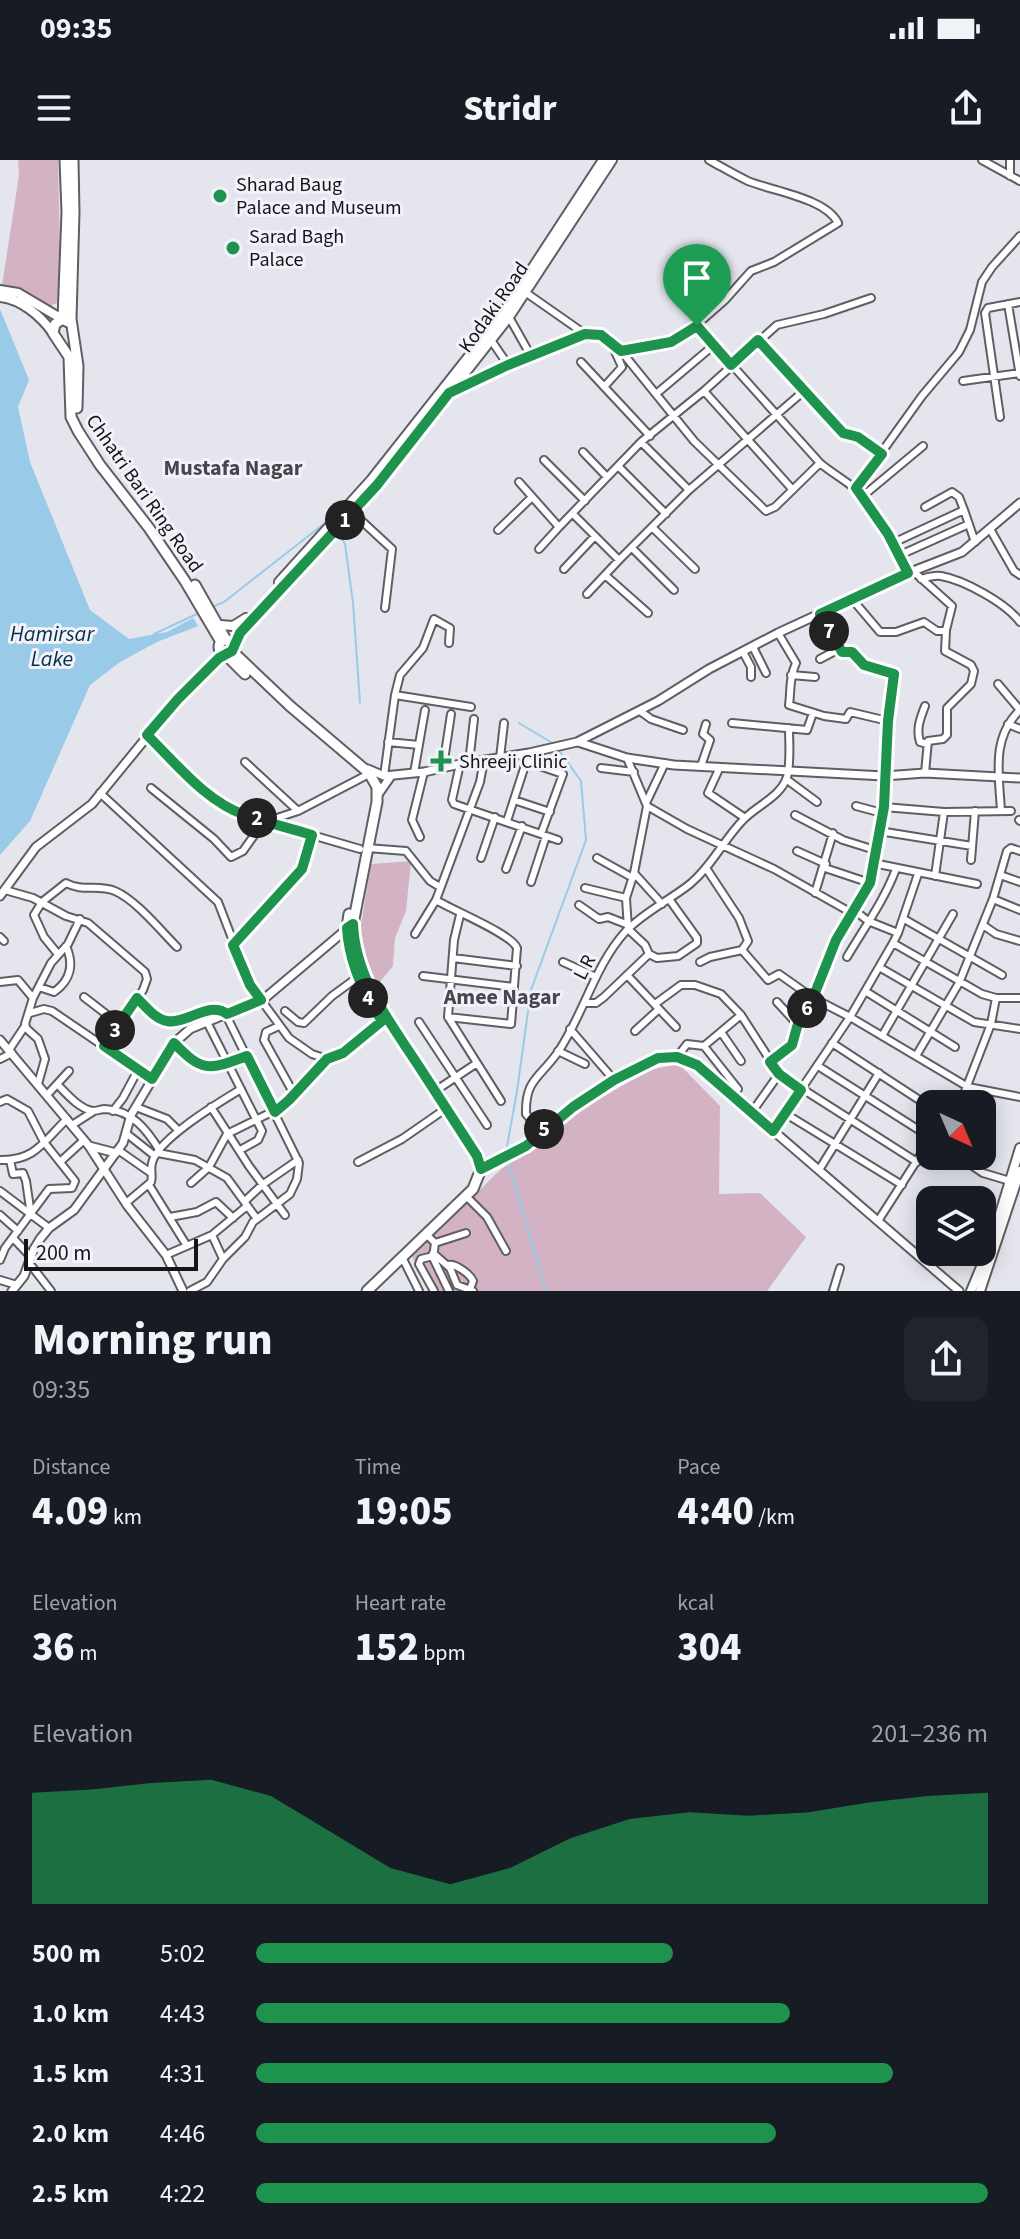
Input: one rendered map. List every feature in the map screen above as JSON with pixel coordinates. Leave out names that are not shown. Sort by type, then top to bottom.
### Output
[{"type":"main road","name":"Kodaki Road","points":[[226,647],[246,618],[371,480],[503,313],[603,160]]},
{"type":"main road","name":"Kodaki Road","points":[[226,647],[377,485],[509,317],[612,160]]},
{"type":"main road","points":[[63,319],[72,161]]},
{"type":"main road","name":"Chhatri Bari Ring Road","points":[[72,161],[77,416],[105,461],[154,524],[220,625],[226,647],[278,696],[354,758],[369,773],[377,787],[377,796]]},
{"type":"main road","points":[[0,290],[18,293],[63,319],[73,334]]},
{"type":"main road","points":[[0,297],[15,300],[28,308],[53,333],[57,321],[63,319]]},
{"type":"main road","name":"Chhatri Bari Ring Road","points":[[53,333],[69,357],[71,417],[78,431],[149,528],[226,647],[286,711],[365,776]]},
{"type":"main road","points":[[220,625],[233,626],[246,618]]},
{"type":"main road","points":[[358,1291],[472,1179],[474,1169],[472,1159],[382,1021],[358,977],[348,948],[371,801],[371,789],[365,776]]},
{"type":"main road","points":[[363,848],[377,796]]},
{"type":"main road","points":[[350,926],[363,975],[380,1007],[477,1156],[481,1169],[478,1181],[466,1196],[367,1291]]},
{"type":"main road","points":[[971,1291],[991,1243],[1020,1148]]},
{"type":"main road","points":[[980,1291],[1016,1199],[1020,1171]]},
{"type":"street","points":[[621,351],[671,342],[697,326],[751,271],[774,262],[838,223],[824,210],[799,197],[748,181],[709,160]]},
{"type":"street","points":[[982,160],[1020,181]]},
{"type":"street","points":[[1010,160],[1010,176]]},
{"type":"street","points":[[856,488],[922,396],[959,352],[970,330],[982,282],[1020,236]]},
{"type":"street","points":[[525,292],[585,334]]},
{"type":"street","points":[[539,549],[641,442],[704,391],[777,325],[871,298]]},
{"type":"street","points":[[1000,417],[985,313],[988,308],[1020,302]]},
{"type":"street","points":[[963,381],[1020,374],[1008,304]]},
{"type":"street","points":[[509,317],[531,356]]},
{"type":"street","points":[[697,326],[820,463],[838,479],[856,488],[911,572],[952,606],[945,651],[971,665],[974,677],[965,692],[947,708],[947,735],[927,744],[925,773]]},
{"type":"street","points":[[449,393],[508,365],[585,334],[597,333],[621,351],[673,416],[766,511],[775,507],[820,463]]},
{"type":"street","points":[[491,340],[508,365]]},
{"type":"street","points":[[758,340],[843,433],[858,437],[882,454]]},
{"type":"street","points":[[604,387],[622,367],[612,344]]},
{"type":"street","points":[[656,394],[714,345]]},
{"type":"street","points":[[581,362],[650,436]]},
{"type":"street","points":[[704,391],[792,489]]},
{"type":"street","points":[[587,594],[689,490],[804,391]]},
{"type":"street","points":[[641,442],[689,490]]},
{"type":"street","points":[[863,496],[923,446]]},
{"type":"street","points":[[583,452],[607,477]]},
{"type":"street","points":[[544,460],[585,501]]},
{"type":"street","points":[[618,466],[666,514]]},
{"type":"street","points":[[519,482],[559,527]]},
{"type":"street","points":[[925,507],[952,492],[959,497],[975,542]]},
{"type":"street","points":[[498,530],[532,497]]},
{"type":"street","points":[[354,758],[376,774],[388,776],[484,760],[528,758],[577,742],[640,711],[778,633],[962,552],[1019,505]]},
{"type":"street","points":[[893,543],[964,510]]},
{"type":"street","points":[[352,512],[392,549],[385,608]]},
{"type":"street","points":[[573,514],[619,560]]},
{"type":"street","points":[[900,555],[969,524]]},
{"type":"street","points":[[653,528],[695,569]]},
{"type":"street","points":[[990,529],[1014,571],[1020,575]]},
{"type":"street","points":[[564,569],[595,536]]},
{"type":"street","points":[[633,549],[674,590]]},
{"type":"street","points":[[605,575],[648,613]]},
{"type":"street","points":[[921,579],[942,576],[957,581],[996,600],[1020,622]]},
{"type":"street","points":[[852,599],[880,632],[896,632],[924,622],[937,631],[946,631]]},
{"type":"street","points":[[770,1062],[792,1045],[799,1020],[813,998],[852,910],[870,883],[883,810],[894,674],[864,665],[852,652],[842,652],[820,614]]},
{"type":"street","points":[[377,796],[388,776],[388,742],[400,675],[423,648],[434,619],[450,628],[449,643]]},
{"type":"street","points":[[778,633],[796,660],[791,675],[789,705],[846,719],[850,712],[888,721]]},
{"type":"street","name":"Kodaki Road","points":[[2,893],[36,847],[92,804],[147,735],[226,647]]},
{"type":"street","points":[[753,647],[766,673]]},
{"type":"street","points":[[820,659],[839,649]]},
{"type":"street","points":[[743,652],[751,667],[751,677]]},
{"type":"street","points":[[791,675],[815,677]]},
{"type":"street","points":[[998,684],[1020,710],[1000,739],[1001,811]]},
{"type":"street","points":[[395,695],[471,707]]},
{"type":"street","points":[[925,706],[918,726],[919,741],[927,744]]},
{"type":"street","points":[[414,773],[425,710]]},
{"type":"street","points":[[640,711],[651,719],[683,730]]},
{"type":"street","points":[[732,723],[807,730],[813,713]]},
{"type":"street","points":[[443,767],[451,714]]},
{"type":"street","points":[[469,763],[474,719]]},
{"type":"street","points":[[500,758],[504,723]]},
{"type":"street","points":[[701,766],[710,740],[703,732],[706,724]]},
{"type":"street","points":[[1008,724],[1020,729]]},
{"type":"street","points":[[789,728],[787,774],[817,802]]},
{"type":"street","points":[[147,735],[209,793],[243,815],[363,848],[406,851],[430,881],[440,887]]},
{"type":"street","points":[[388,742],[419,745]]},
{"type":"street","points":[[577,742],[627,758],[787,774],[884,776],[925,773],[1020,778]]},
{"type":"street","points":[[507,821],[528,758]]},
{"type":"street","points":[[528,758],[563,774],[531,882]]},
{"type":"street","points":[[627,758],[647,804],[687,829],[774,869],[868,921],[898,933]]},
{"type":"street","points":[[415,934],[436,900],[483,772],[484,760]]},
{"type":"street","points":[[245,762],[298,811]]},
{"type":"street","points":[[627,926],[626,898],[647,804],[665,763]]},
{"type":"street","points":[[460,764],[452,802],[558,840]]},
{"type":"street","points":[[720,767],[708,793],[745,818]]},
{"type":"street","points":[[601,768],[634,772]]},
{"type":"street","points":[[420,837],[412,820],[424,772]]},
{"type":"street","name":"L R","points":[[541,1131],[526,1114],[530,1084],[558,1051],[596,977],[627,926],[669,899],[706,868],[745,818],[779,791],[787,774]]},
{"type":"street","points":[[151,788],[214,839],[231,857],[243,851],[267,820],[298,811],[365,776]]},
{"type":"street","points":[[100,793],[218,902],[250,985],[279,1026],[303,1050],[327,1059]]},
{"type":"street","points":[[514,800],[550,812]]},
{"type":"street","points":[[856,806],[944,812],[1011,811]]},
{"type":"street","points":[[971,860],[975,811]]},
{"type":"street","points":[[935,876],[944,812]]},
{"type":"street","points":[[795,815],[850,843],[875,850]]},
{"type":"street","points":[[481,858],[495,817]]},
{"type":"street","points":[[506,869],[522,826]]},
{"type":"street","points":[[879,831],[972,846]]},
{"type":"street","points":[[815,893],[833,833]]},
{"type":"street","points":[[233,945],[302,869],[312,835]]},
{"type":"street","points":[[916,1056],[959,983],[993,899],[1007,851],[1011,848],[1020,851]]},
{"type":"street","points":[[797,851],[825,866],[870,883]]},
{"type":"street","points":[[597,858],[633,876],[662,904]]},
{"type":"street","points":[[873,863],[977,884]]},
{"type":"street","points":[[700,962],[742,950],[748,945],[742,925],[706,868]]},
{"type":"street","points":[[847,957],[884,901],[896,869]]},
{"type":"street","points":[[773,1131],[850,1017],[893,943],[918,874]]},
{"type":"street","points":[[1000,875],[1020,882]]},
{"type":"street","points":[[57,953],[34,917],[42,902],[66,883],[78,889],[116,891],[177,947]]},
{"type":"street","points":[[585,888],[626,898]]},
{"type":"street","points":[[2,893],[42,902],[66,916],[80,919],[95,928],[145,972],[146,982],[104,1046]]},
{"type":"street","points":[[579,905],[599,919],[608,917],[627,926],[645,945],[649,954],[657,958],[678,956],[697,943],[697,938],[669,899]]},
{"type":"street","points":[[993,899],[1020,910]]},
{"type":"street","points":[[436,900],[513,940],[517,948],[509,1025],[448,1017]]},
{"type":"street","points":[[882,1036],[953,914]]},
{"type":"street","points":[[460,915],[454,940],[448,1017],[501,1101]]},
{"type":"street","points":[[0,1059],[10,1052],[25,1026],[33,998],[80,919]]},
{"type":"street","points":[[904,919],[1002,975]]},
{"type":"street","points":[[983,925],[996,934],[1020,941]]},
{"type":"street","points":[[0,1280],[16,1288],[34,1249],[49,1228],[74,1210],[104,1170],[127,1134],[131,1115],[174,1043],[190,1029],[261,1000],[350,926]]},
{"type":"street","points":[[893,943],[959,983],[996,998],[1020,998]]},
{"type":"street","points":[[39,987],[54,992],[62,985],[71,962],[66,946]]},
{"type":"street","points":[[742,950],[768,980],[779,974],[813,998],[968,1087],[1020,1097]]},
{"type":"street","points":[[584,1003],[596,1003],[649,954]]},
{"type":"street","points":[[453,958],[517,966]]},
{"type":"street","points":[[563,962],[596,977]]},
{"type":"street","points":[[879,967],[974,1022],[1020,1029]]},
{"type":"street","points":[[627,975],[676,1027]]},
{"type":"street","points":[[423,976],[514,987]]},
{"type":"street","points":[[285,1011],[304,1023],[358,977]]},
{"type":"street","points":[[0,982],[18,980],[33,998]]},
{"type":"street","points":[[635,1031],[681,985],[695,985],[721,994],[741,1015],[779,1074],[916,1161]]},
{"type":"street","points":[[865,991],[955,1047]]},
{"type":"street","points":[[84,997],[119,1024]]},
{"type":"street","points":[[137,998],[158,1018],[168,1022],[215,1009],[227,1014],[298,1160],[295,1187],[278,1205],[257,1219],[207,1282],[190,1291]]},
{"type":"street","points":[[967,1090],[991,1024],[996,998]]},
{"type":"street","points":[[777,1002],[799,1026]]},
{"type":"street","points":[[30,1013],[44,1009],[52,1011],[152,1079]]},
{"type":"street","points":[[677,1057],[687,1044],[704,1046],[741,1015]]},
{"type":"street","points":[[191,1183],[209,1167],[227,1134],[275,1112],[327,1059],[343,1053],[382,1021]]},
{"type":"street","points":[[207,1022],[262,1131],[260,1138],[240,1150]]},
{"type":"street","points":[[419,1022],[487,1125]]},
{"type":"street","points":[[25,1026],[38,1039],[45,1059],[38,1084]]},
{"type":"street","points":[[279,1026],[266,1032],[264,1040],[294,1094]]},
{"type":"street","points":[[570,1029],[614,1080]]},
{"type":"street","points":[[721,1032],[741,1061]]},
{"type":"street","points":[[0,1040],[87,1143],[126,1203],[166,1255],[183,1291]]},
{"type":"street","points":[[174,1043],[199,1065],[214,1066],[247,1056]]},
{"type":"street","points":[[832,1043],[916,1098]]},
{"type":"street","points":[[704,1046],[738,1089]]},
{"type":"street","points":[[558,1051],[585,1064]]},
{"type":"street","points":[[481,1169],[526,1146],[541,1131],[614,1080],[658,1058],[677,1057],[697,1065],[959,1291]]},
{"type":"street","points":[[435,1091],[477,1063]]},
{"type":"street","points":[[818,1066],[916,1130]]},
{"type":"street","points":[[113,1111],[138,1070]]},
{"type":"street","points":[[47,1095],[69,1071]]},
{"type":"street","points":[[819,1170],[879,1073]]},
{"type":"street","points":[[752,1112],[779,1074]]},
{"type":"street","points":[[57,1084],[79,1105],[94,1111]]},
{"type":"street","points":[[126,1203],[149,1185],[153,1174],[151,1164],[179,1131],[241,1089]]},
{"type":"street","points":[[0,1102],[7,1099],[28,1111],[44,1142],[75,1181],[72,1188],[49,1189],[13,1238],[2,1246],[0,1260]]},
{"type":"street","points":[[136,1107],[167,1119],[179,1131]]},
{"type":"street","points":[[211,1107],[285,1215]]},
{"type":"street","points":[[0,1160],[29,1157],[69,1122],[103,1108],[131,1115],[158,1153]]},
{"type":"street","points":[[358,1162],[402,1139],[441,1112]]},
{"type":"street","points":[[786,1114],[902,1185]]},
{"type":"street","points":[[127,1134],[158,1153],[187,1157],[227,1178],[257,1219]]},
{"type":"street","points":[[87,1143],[117,1151],[153,1174]]},
{"type":"street","points":[[60,1162],[87,1143]]},
{"type":"street","points":[[10,1160],[13,1174],[23,1173],[31,1215]]},
{"type":"street","points":[[166,1255],[212,1235],[233,1218],[262,1185],[298,1160]]},
{"type":"street","points":[[878,1221],[916,1164]]},
{"type":"street","points":[[979,1170],[1010,1181]]},
{"type":"street","points":[[149,1185],[187,1246]]},
{"type":"street","points":[[0,1191],[49,1228]]},
{"type":"street","points":[[466,1196],[487,1217],[506,1251]]},
{"type":"street","points":[[170,1217],[197,1212],[216,1202],[233,1218]]},
{"type":"street","points":[[0,1215],[18,1231]]},
{"type":"street","points":[[435,1243],[466,1233]]},
{"type":"street","points":[[426,1234],[435,1243]]},
{"type":"street","points":[[212,1235],[223,1259]]},
{"type":"street","points":[[13,1238],[51,1291]]},
{"type":"street","points":[[435,1243],[433,1254],[449,1291]]},
{"type":"street","points":[[433,1254],[448,1265],[457,1285],[472,1290],[471,1276],[456,1265],[448,1265]]},
{"type":"street","points":[[433,1254],[419,1262],[434,1291]]},
{"type":"street","points":[[402,1257],[419,1290],[430,1282]]},
{"type":"street","points":[[836,1289],[840,1268]]},
{"type":"shaded area","points":[[18,160],[58,160],[61,301],[46,308],[2,286],[19,175]]},
{"type":"shaded area","points":[[411,861],[406,911],[395,938],[393,966],[374,989],[360,931],[371,864]]},
{"type":"shaded area","points":[[679,1064],[720,1106],[719,1194],[760,1193],[806,1237],[767,1291],[429,1291],[412,1256],[500,1170],[589,1105],[649,1070]]},
{"type":"water","name":"Hamirsar Lake","points":[[0,309],[29,380],[18,407],[30,462],[90,610],[129,639],[167,632],[193,618],[198,626],[157,642],[120,662],[90,685],[30,821],[0,855]]},
{"type":"waterway","points":[[212,607],[224,602],[325,523]]},
{"type":"waterway","points":[[341,537],[345,544],[353,603],[360,703]]},
{"type":"waterway","points":[[154,634],[199,613]]},
{"type":"waterway","points":[[519,723],[554,744]]},
{"type":"waterway","points":[[506,1152],[531,990],[586,840],[581,781],[558,749]]},
{"type":"waterway","points":[[507,1158],[546,1291]]},
{"type":"place","name":"Sharad Baug Palace and Museum","points":[[220,196]]},
{"type":"place","name":"Sarad Bagh Palace","points":[[233,248]]},
{"type":"place","name":"Shreeji Clinic","points":[[441,761]]},
{"type":"district","name":"Mustafa Nagar","points":[[233,467]]},
{"type":"district","name":"Amee Nagar","points":[[502,996]]},
{"type":"route","points":[[697,326],[731,365],[758,340],[843,433],[858,437],[882,454],[856,488],[888,534],[908,573],[820,614],[842,652],[850,651],[864,665],[894,674],[888,721],[884,807],[870,883],[836,940],[813,998],[799,1020],[799,1030],[792,1045],[770,1062],[779,1074],[801,1090],[773,1131],[697,1065],[677,1057],[658,1058],[614,1080],[541,1131],[526,1146],[481,1169],[477,1156],[380,1007],[363,975],[354,947],[353,924],[347,928],[348,948],[358,977],[382,1021],[343,1053],[327,1059],[275,1112],[247,1056],[214,1066],[199,1065],[174,1043],[152,1079],[104,1046],[137,998],[150,1012],[168,1022],[215,1009],[227,1014],[261,1000],[250,985],[233,945],[302,869],[312,835],[243,815],[225,805],[147,735],[223,654],[232,651],[240,633],[377,485],[449,393],[585,334],[597,333],[621,351],[671,342],[697,326]]}]
